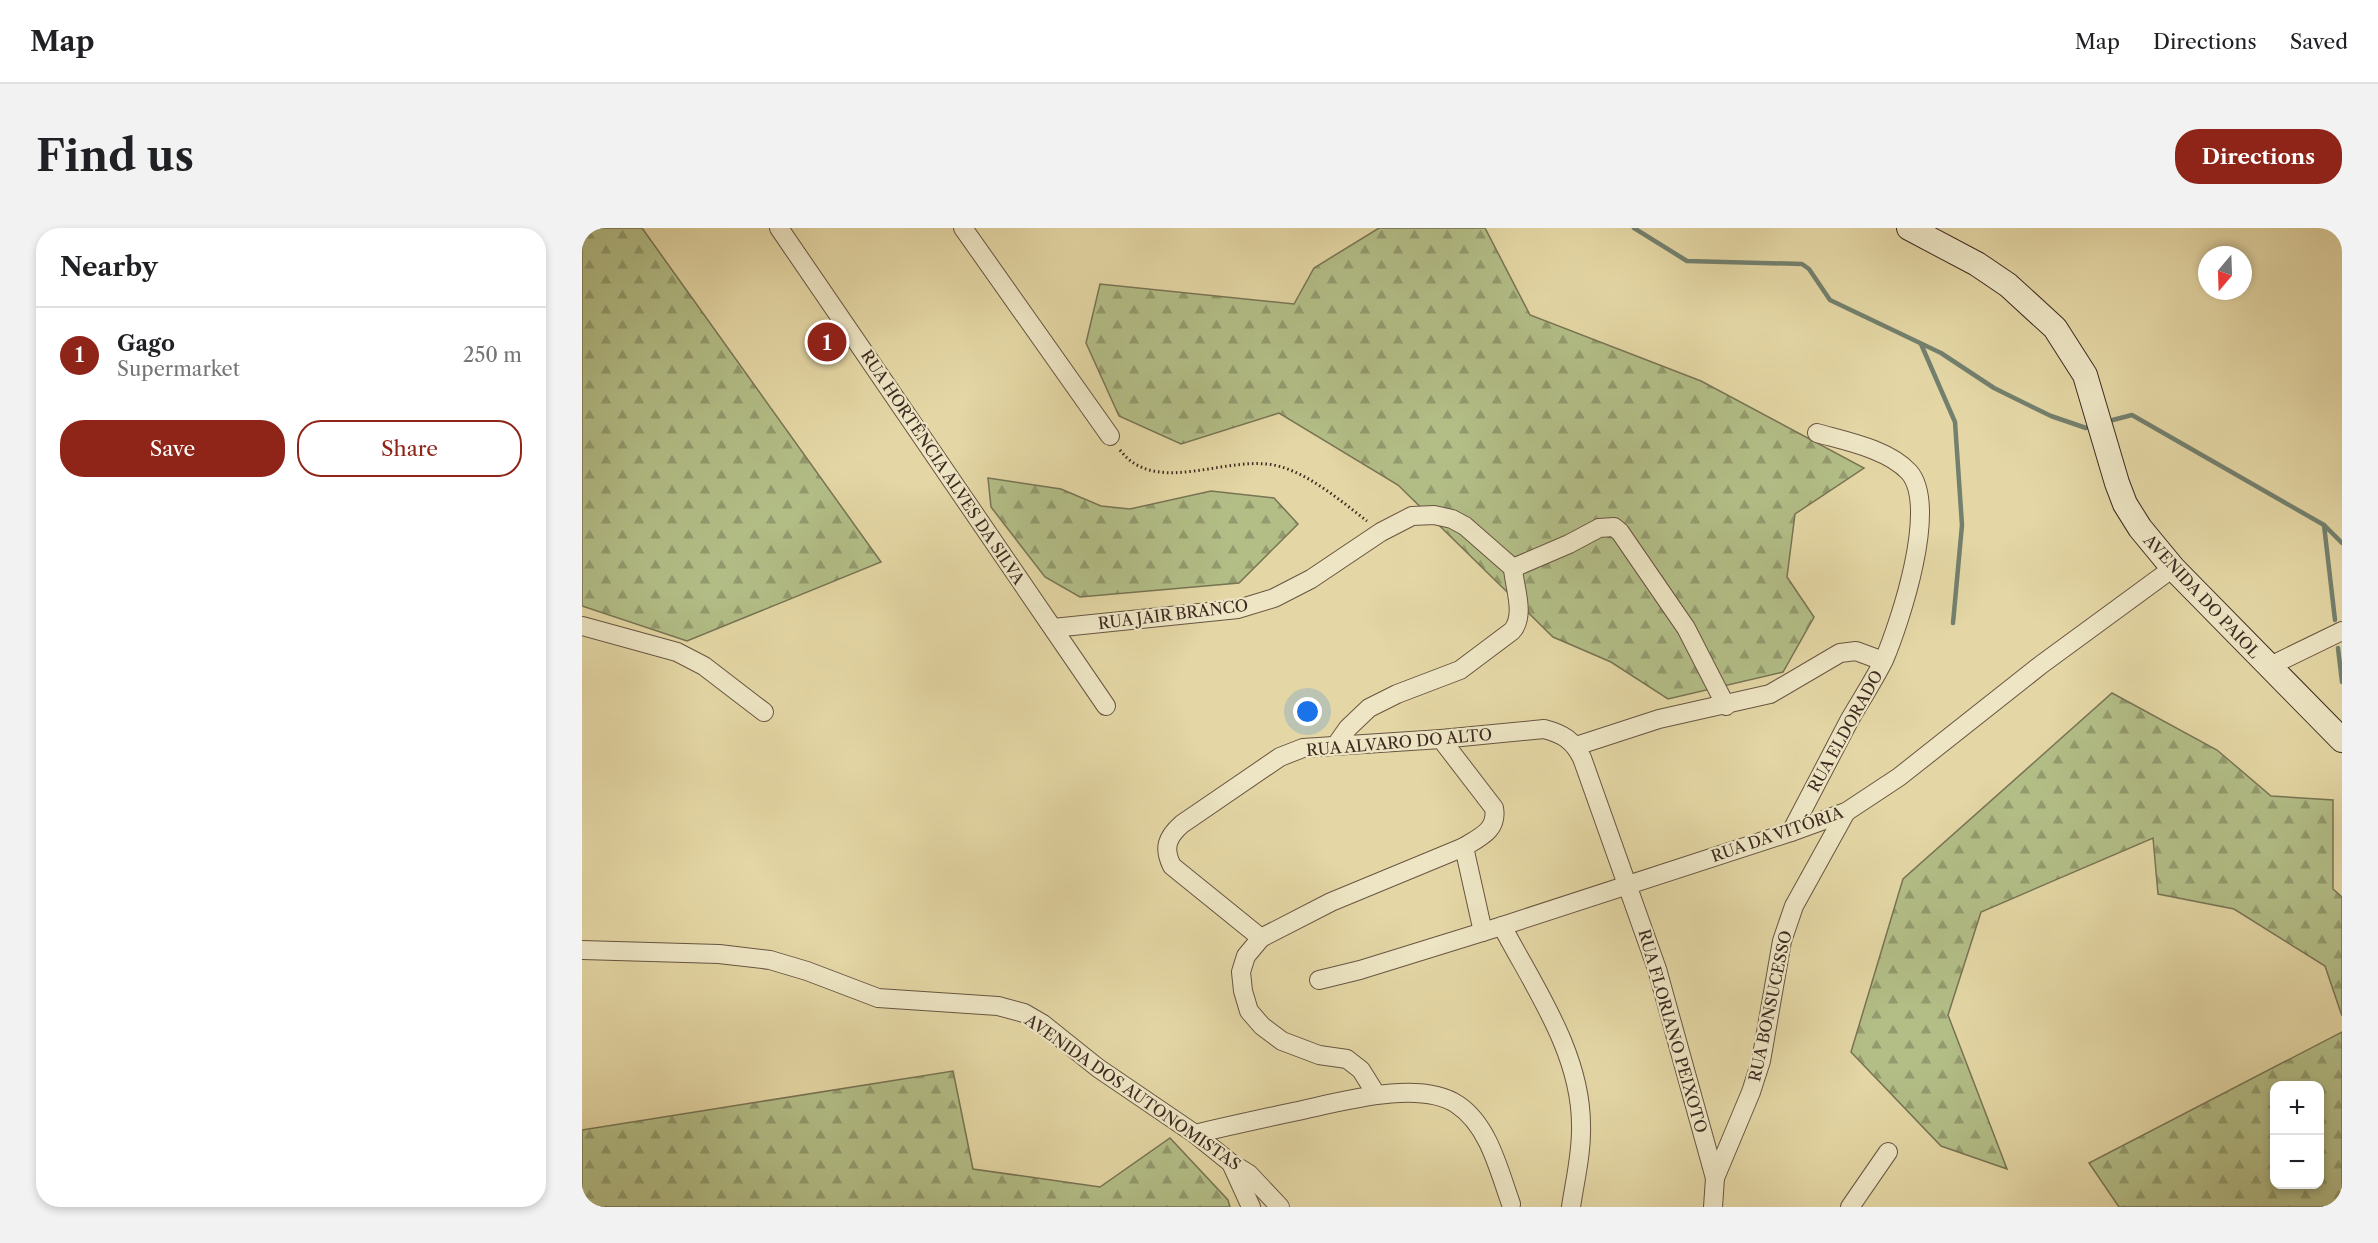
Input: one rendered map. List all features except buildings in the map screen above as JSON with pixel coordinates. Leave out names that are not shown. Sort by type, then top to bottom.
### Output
[{"type":"street","name":"RUA HORTÊNCIA ALVES DA SILVA","points":[[779,228],[1106,706]]},
{"type":"street","points":[[963,228],[1110,436]]},
{"type":"street","name":"AVENIDA DO PAIOL","points":[[1913,229],[1977,264],[2008,285],[2055,328],[2085,375],[2101,434],[2125,504],[2140,528],[2173,568],[2342,740]]},
{"type":"street","name":"RUA ELDORADO","points":[[1791,832],[1883,661],[1909,591],[1920,521],[1919,495],[1910,472],[1893,460],[1865,447],[1817,433]]},
{"type":"street","name":"RUA JAIR BRANCO","points":[[1053,628],[1238,609],[1274,598],[1311,579],[1381,532],[1412,516],[1434,515],[1452,519],[1465,526],[1513,568]]},
{"type":"street","points":[[1336,746],[1348,728],[1370,708],[1397,694],[1460,670],[1512,630],[1519,620],[1513,568],[1599,528],[1614,527],[1620,532],[1686,628],[1726,706]]},
{"type":"street","name":"RUA DA VITÓRIA","points":[[1319,980],[1502,926],[1846,812],[1899,777],[2042,664],[2173,568]]},
{"type":"street","points":[[582,626],[677,652],[704,666],[764,712]]},
{"type":"street","points":[[2268,667],[2342,632]]},
{"type":"street","points":[[1628,884],[1576,746],[1659,719],[1726,706],[1770,694],[1840,653],[1856,651],[1883,661]]},
{"type":"street","name":"RUA ALVARO DO ALTO","points":[[1261,938],[1172,866],[1167,856],[1166,844],[1173,831],[1182,824],[1280,757],[1303,748],[1441,739],[1544,729],[1560,733],[1576,746]]},
{"type":"street","points":[[1376,1094],[1361,1070],[1347,1059],[1319,1055],[1282,1041],[1262,1026],[1249,1011],[1241,972],[1246,956],[1261,938],[1331,902],[1464,847],[1488,833],[1496,816],[1494,808],[1441,739]]},
{"type":"street","name":"RUA BONSUCESSO","points":[[1713,1207],[1714,1178],[1751,1092],[1761,1061],[1782,941],[1794,906],[1846,812]]},
{"type":"street","points":[[1464,847],[1483,932]]},
{"type":"street","name":"RUA FLORIANO PEIXOTO","points":[[1628,884],[1657,969],[1714,1178]]},
{"type":"street","points":[[1502,926],[1567,1053],[1578,1093],[1581,1125],[1570,1207]]},
{"type":"street","name":"AVENIDA DOS AUTONOMISTAS","points":[[582,950],[719,954],[770,960],[807,970],[878,998],[998,1006],[1024,1013],[1043,1024],[1098,1068],[1249,1174],[1280,1207]]},
{"type":"street","points":[[1195,1134],[1376,1094],[1438,1095],[1458,1105],[1474,1120],[1493,1156],[1511,1204]]},
{"type":"street","points":[[1850,1207],[1888,1152]]},
{"type":"street","points":[[1231,1163],[1251,1207]]},
{"type":"path","points":[[1110,436],[1128,460],[1146,470],[1161,474],[1253,462],[1281,467],[1302,476],[1339,499],[1381,532]]},
{"type":"green space","points":[[582,228],[642,228],[881,562],[687,641],[582,606]]},
{"type":"green space","points":[[1379,228],[1485,228],[1530,315],[1701,381],[1864,468],[1795,514],[1787,577],[1814,617],[1783,672],[1668,699],[1611,662],[1553,637],[1398,485],[1279,413],[1181,444],[1119,416],[1086,343],[1100,284],[1294,304],[1314,268]]},
{"type":"green space","points":[[988,478],[1061,489],[1101,506],[1130,509],[1211,491],[1274,498],[1298,524],[1239,583],[1080,597],[1045,577],[991,507]]},
{"type":"green space","points":[[2112,693],[2217,750],[2271,796],[2333,800],[2333,889],[2342,897],[2342,1016],[2325,966],[2234,909],[2158,894],[2153,838],[1981,912],[1948,1015],[2007,1169],[1941,1146],[1851,1052],[1903,879]]},
{"type":"green space","points":[[2342,1032],[2342,1207],[2119,1207],[2089,1163]]},
{"type":"green space","points":[[953,1071],[973,1169],[1100,1187],[1170,1138],[1228,1200],[1230,1207],[582,1207],[582,1130]]},
{"type":"waterway","points":[[1634,228],[1687,261],[1802,264],[1809,269],[1830,300],[1941,353],[1994,388],[2051,416],[2086,428],[2091,427]]},
{"type":"waterway","points":[[1921,344],[1955,422],[1962,525],[1953,623]]},
{"type":"waterway","points":[[2105,422],[2132,415],[2324,525],[2342,543]]},
{"type":"waterway","points":[[2324,525],[2335,620]]},
{"type":"waterway","points":[[2338,648],[2342,682]]},
{"type":"place","name":"Gago","points":[[827,342]]}]
